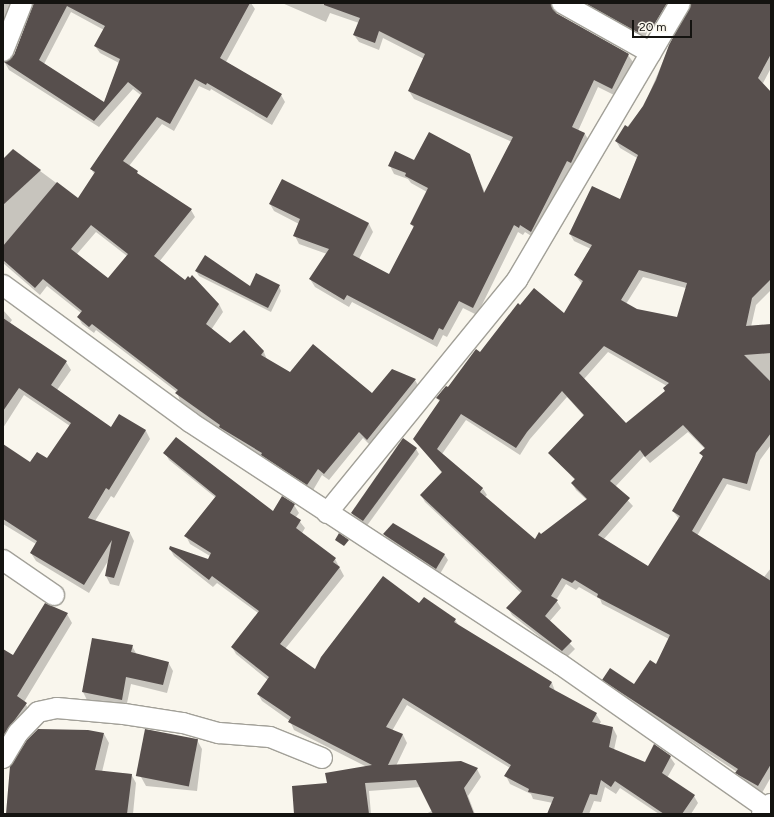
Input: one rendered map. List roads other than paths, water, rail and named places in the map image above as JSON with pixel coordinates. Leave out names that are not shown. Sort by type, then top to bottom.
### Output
[{"type":"street","points":[[3,52],[22,3]]},
{"type":"street","points":[[562,3],[651,53]]},
{"type":"street","points":[[327,513],[517,280],[680,3]]},
{"type":"street","points":[[3,285],[190,422],[560,664],[767,810]]},
{"type":"street","points":[[3,560],[54,595]]},
{"type":"street","points":[[3,758],[18,733],[38,712],[57,708],[124,714],[183,723],[219,733],[270,738],[322,758]]}]
